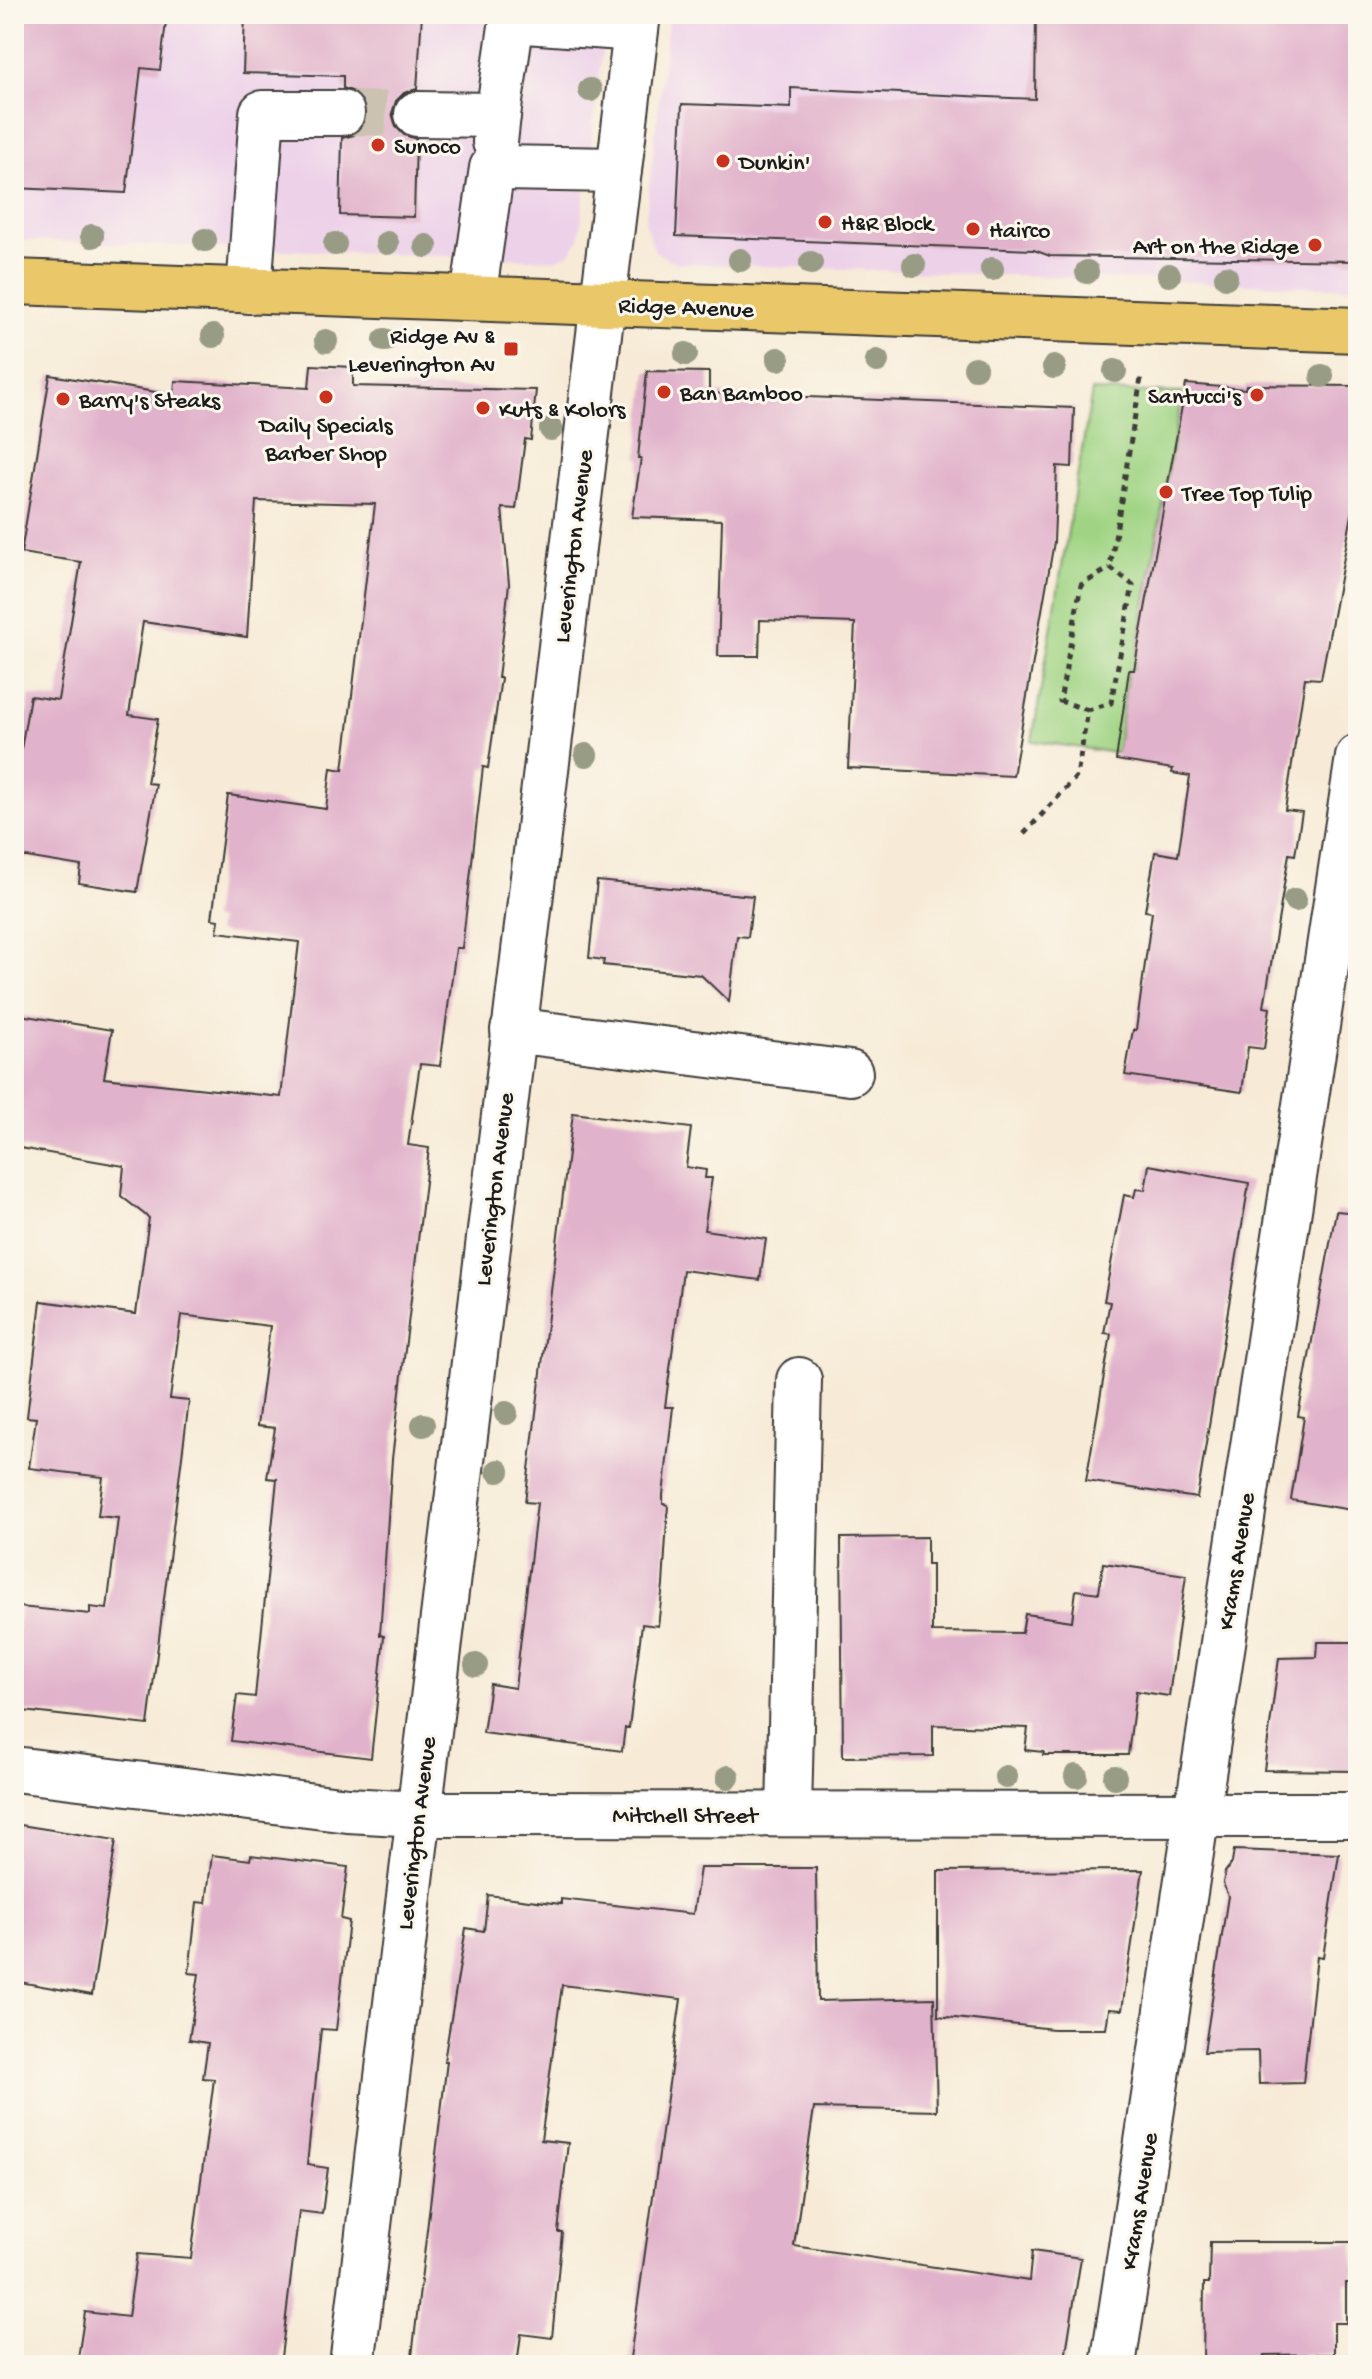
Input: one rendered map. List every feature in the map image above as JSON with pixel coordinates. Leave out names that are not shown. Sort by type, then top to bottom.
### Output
[{"type":"main road","name":"Ridge Avenue","points":[[14,282],[1358,330]]},
{"type":"street","points":[[473,298],[512,20],[637,22]]},
{"type":"street","name":"Leverington Avenue","points":[[352,2365],[637,22]]},
{"type":"street","points":[[249,291],[262,113],[342,113]]},
{"type":"street","points":[[417,114],[498,115]]},
{"type":"street","points":[[492,168],[619,170]]},
{"type":"street","name":"Krams Avenue","points":[[1113,2365],[1358,757]]},
{"type":"street","points":[[513,1030],[850,1073]]},
{"type":"street","points":[[789,1813],[799,1380]]},
{"type":"street","name":"Mitchell Street","points":[[14,1769],[348,1810],[418,1814],[1358,1815]]},
{"type":"path","points":[[1110,568],[1141,378]]},
{"type":"path","points":[[1110,568],[1133,585],[1111,703],[1088,710],[1060,701],[1081,585],[1110,568]]},
{"type":"path","points":[[1024,834],[1077,776],[1088,710]]},
{"type":"shaded area","points":[[14,14],[607,14],[579,240],[569,254],[555,260],[14,240]]},
{"type":"shaded area","points":[[669,14],[1358,14],[1358,288],[678,263],[667,259],[655,251],[645,224]]},
{"type":"green space","points":[[1092,391],[1182,393],[1134,670],[1128,671],[1117,753],[1032,741]]},
{"type":"building","points":[[14,14],[167,14],[160,70],[141,68],[126,193],[14,188]]},
{"type":"building","points":[[245,14],[422,14],[417,89],[404,93],[396,101],[392,113],[396,127],[404,135],[416,139],[414,217],[340,215],[342,138],[354,135],[363,126],[367,114],[364,101],[355,92],[343,88],[343,76],[243,73]]},
{"type":"building","points":[[1036,14],[1202,14],[1202,18],[1358,23],[1358,261],[1050,256],[1034,250],[676,236],[682,104],[791,108],[791,88],[1035,99]]},
{"type":"building","points":[[311,365],[353,367],[353,386],[536,390],[531,440],[525,439],[516,509],[502,508],[509,584],[498,678],[501,678],[488,768],[483,767],[462,948],[456,948],[440,1066],[420,1064],[408,1145],[429,1148],[392,1459],[380,1635],[384,1636],[371,1758],[231,1741],[237,1695],[255,1697],[277,1479],[267,1478],[275,1428],[257,1426],[270,1326],[181,1315],[170,1399],[189,1401],[148,1725],[14,1710],[14,1664],[20,1607],[90,1614],[90,1607],[107,1609],[118,1518],[98,1516],[103,1477],[29,1468],[36,1418],[27,1417],[41,1301],[136,1314],[149,1218],[121,1196],[124,1166],[14,1147],[14,1014],[112,1030],[104,1078],[281,1097],[299,942],[217,932],[219,920],[212,919],[228,795],[326,809],[331,768],[343,770],[375,504],[256,501],[247,637],[143,622],[129,715],[158,719],[147,783],[156,784],[137,892],[79,883],[81,866],[14,855],[14,791],[30,696],[58,700],[81,562],[21,553],[50,375],[174,395],[175,381],[309,388]]},
{"type":"building","points":[[647,371],[709,372],[709,393],[1074,408],[1072,467],[1057,466],[1054,542],[1013,776],[848,768],[855,623],[760,620],[759,656],[718,656],[722,520],[632,517],[641,458],[638,458]]},
{"type":"building","points":[[1186,384],[1245,389],[1246,385],[1358,386],[1358,483],[1321,679],[1305,678],[1285,810],[1302,812],[1295,855],[1289,854],[1264,1007],[1270,1008],[1264,1049],[1248,1047],[1242,1092],[1125,1075],[1133,1030],[1136,1030],[1152,912],[1145,911],[1155,852],[1178,856],[1190,776],[1172,773],[1173,769],[1116,760],[1129,670],[1134,670]]},
{"type":"building","points":[[597,881],[753,896],[748,937],[737,936],[729,1002],[701,975],[603,965],[604,960],[589,958]]},
{"type":"building","points":[[573,1113],[691,1128],[686,1167],[706,1170],[705,1178],[712,1178],[704,1230],[766,1239],[760,1280],[683,1270],[665,1407],[673,1407],[663,1495],[663,1504],[668,1505],[658,1626],[642,1624],[629,1728],[625,1728],[622,1751],[483,1733],[490,1684],[515,1688],[537,1503],[525,1502]]},
{"type":"building","points":[[1149,1165],[1249,1183],[1197,1498],[1086,1481],[1111,1334],[1104,1333],[1110,1302],[1104,1301],[1124,1195],[1134,1197],[1136,1189],[1145,1190]]},
{"type":"building","points":[[1336,1211],[1358,1213],[1358,1511],[1291,1500],[1304,1417],[1298,1416]]},
{"type":"building","points":[[927,1537],[927,1564],[932,1564],[932,1632],[1022,1633],[1025,1614],[1072,1621],[1076,1590],[1099,1593],[1103,1563],[1186,1575],[1169,1696],[1136,1691],[1128,1755],[1043,1755],[1044,1752],[1025,1750],[1028,1728],[933,1725],[933,1756],[843,1757],[841,1538]]},
{"type":"building","points":[[1318,1642],[1358,1642],[1358,1771],[1264,1770],[1279,1658],[1317,1657]]},
{"type":"building","points":[[14,1824],[116,1840],[92,1995],[14,1981]]},
{"type":"building","points":[[1234,1850],[1339,1854],[1323,1957],[1317,1956],[1303,2083],[1259,2084],[1258,2051],[1204,2052],[1228,1896],[1223,1883]]},
{"type":"building","points":[[212,1855],[250,1860],[251,1855],[348,1867],[341,1919],[349,1921],[336,2030],[321,2029],[307,2165],[328,2168],[322,2214],[299,2211],[280,2365],[77,2365],[85,2312],[128,2317],[137,2254],[191,2258],[214,2079],[203,2078],[208,2043],[189,2040],[199,1974],[189,1973],[197,1902],[206,1903]]},
{"type":"building","points":[[700,1868],[816,1868],[818,2001],[934,1998],[937,2111],[814,2108],[794,2246],[1029,2281],[1032,2251],[1081,2258],[1064,2365],[629,2365],[681,1999],[562,1985],[541,2140],[568,2143],[558,2232],[562,2232],[552,2338],[521,2334],[517,2365],[411,2365],[447,2061],[444,2061],[466,1928],[484,1931],[488,1895],[561,1904],[561,1899],[693,1914]]},
{"type":"building","points":[[1143,1870],[1122,2010],[1109,2009],[1106,2029],[1053,2029],[938,2016],[938,1871]]},
{"type":"building","points":[[1210,2242],[1354,2242],[1354,2283],[1346,2283],[1346,2323],[1334,2323],[1334,2354],[1264,2355],[1263,2361],[1257,2361],[1257,2365],[1203,2365],[1204,2283],[1209,2283]]},
{"type":"tunnel","points":[[342,113],[417,114]]},
{"type":"place","name":"Sunoco","points":[[378,145]]},
{"type":"place","name":"Dunkin'","points":[[723,161]]},
{"type":"place","name":"H&R Block","points":[[825,222]]},
{"type":"place","name":"Hairco","points":[[973,229]]},
{"type":"place","name":"Art on the Ridge","points":[[1315,245]]},
{"type":"place","name":"Ridge Av & Leverington Av","points":[[511,349]]},
{"type":"place","name":"Ban Bamboo","points":[[664,392]]},
{"type":"place","name":"Santucci's","points":[[1257,395]]},
{"type":"place","name":"Daily Specials Barber Shop","points":[[326,397]]},
{"type":"place","name":"Barry's Steaks","points":[[63,399]]},
{"type":"place","name":"Kuts & Kolors","points":[[483,408]]},
{"type":"place","name":"Tree Top Tulip","points":[[1166,492]]}]
